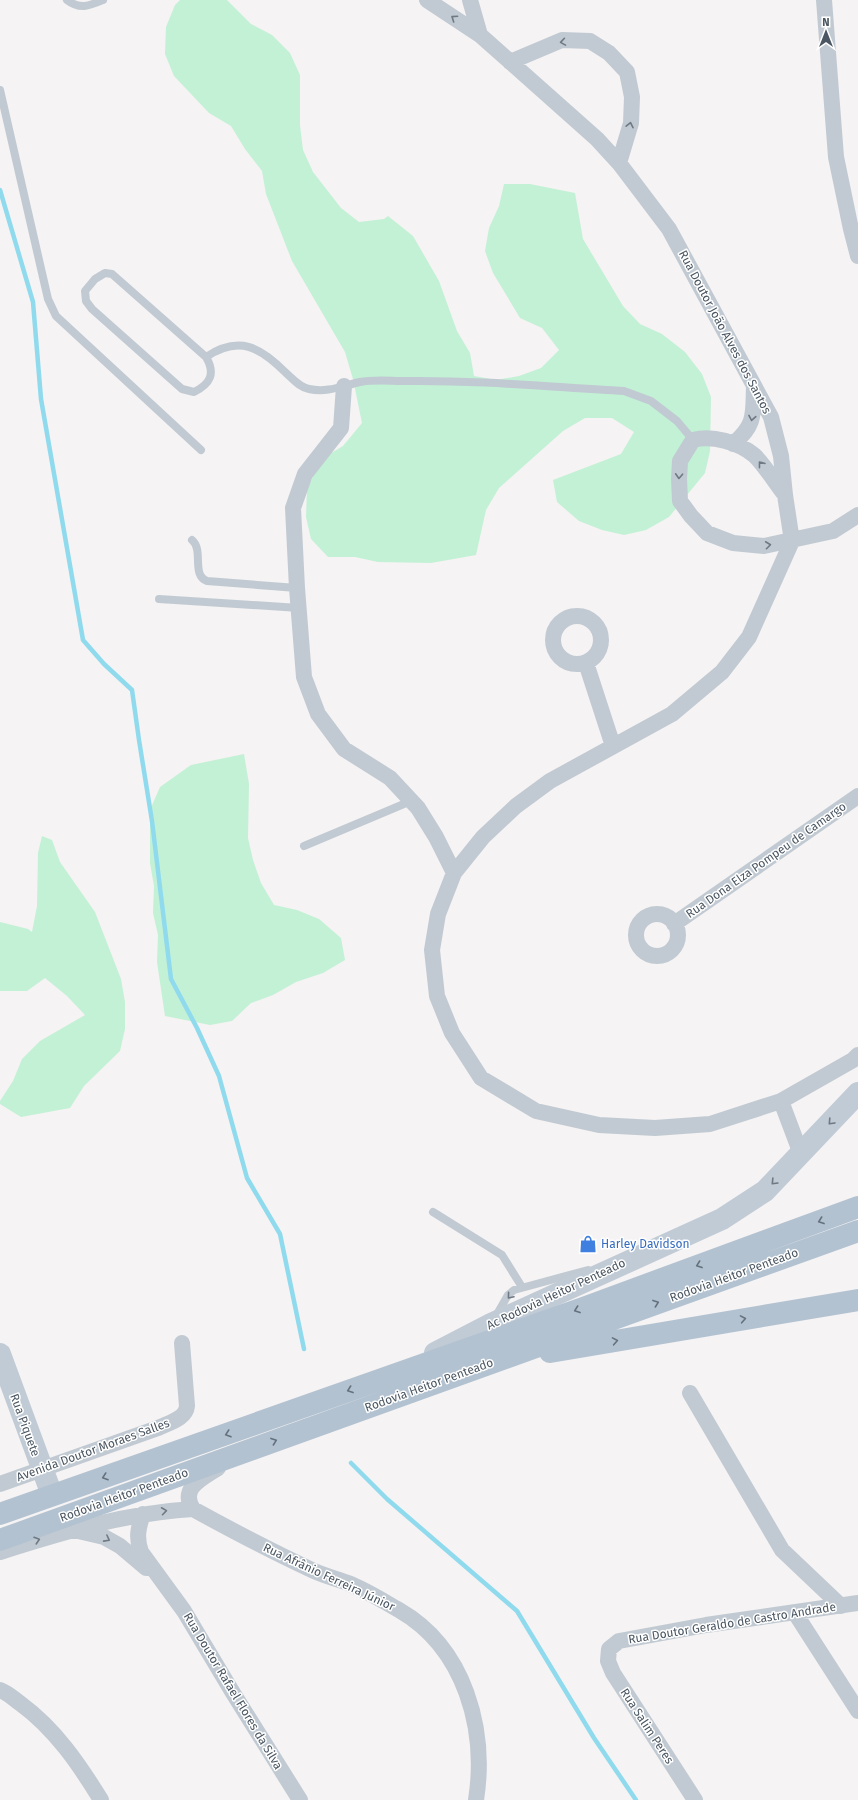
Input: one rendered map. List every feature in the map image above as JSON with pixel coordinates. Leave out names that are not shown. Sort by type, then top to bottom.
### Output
[{"type":"main road","name":"Ac Rodovia Heitor Penteado","points":[[387,1377],[491,1324],[722,1219],[765,1191],[858,1093]]},
{"type":"main road","name":"Rodovia Heitor Penteado","points":[[0,1514],[583,1308],[858,1207]]},
{"type":"main road","name":"Rodovia Heitor Penteado","points":[[0,1540],[858,1231]]},
{"type":"main road","points":[[494,1361],[858,1300]]},
{"type":"main road","name":"Rua Piquete","points":[[0,1354],[41,1469],[52,1495]]},
{"type":"street","name":"Rua Doutor João Alves dos Santos","points":[[428,0],[480,35],[597,139],[619,162],[669,229],[771,417],[781,456],[792,541]]},
{"type":"street","points":[[470,0],[480,35]]},
{"type":"street","points":[[824,0],[836,156],[858,256]]},
{"type":"street","points":[[510,62],[562,40],[590,41],[609,53],[627,72],[632,97],[631,123],[619,162]]},
{"type":"street","points":[[733,444],[741,437],[750,425],[754,385]]},
{"type":"street","points":[[344,386],[341,428],[305,474],[293,508],[297,588],[304,677],[318,714],[344,749],[390,778],[418,808],[436,837],[454,873]]},
{"type":"street","points":[[785,495],[754,456],[733,444],[703,437],[692,440],[680,461],[680,501],[696,522],[707,532],[733,543],[764,546],[792,541],[833,530],[858,515]]},
{"type":"street","points":[[792,541],[749,637],[722,672],[672,714],[550,781],[516,806],[483,837],[454,873],[438,914],[432,950],[437,996],[452,1033],[481,1078],[536,1111],[599,1125],[655,1128],[710,1124],[781,1101],[853,1060],[858,1055]]},
{"type":"street","points":[[586,663],[613,746]]},
{"type":"street","name":"Rua Dona Elza Pompeu de Camargo","points":[[674,924],[858,796]]},
{"type":"street","points":[[781,1101],[801,1154]]},
{"type":"street","name":"Avenida Doutor Moraes Salles","points":[[0,1484],[158,1428],[184,1414],[187,1406],[182,1343]]},
{"type":"street","points":[[690,1393],[782,1550],[841,1606]]},
{"type":"street","points":[[193,1509],[189,1503],[188,1496],[192,1487],[201,1479],[244,1452]]},
{"type":"street","points":[[0,1552],[70,1530],[143,1514],[169,1510],[193,1509]]},
{"type":"street","name":"Rua Afrânio Ferreira Júnior","points":[[193,1509],[258,1544],[316,1572],[350,1584],[400,1610],[424,1628],[442,1648],[458,1672],[471,1703],[478,1738],[480,1777],[476,1800]]},
{"type":"street","name":"Rua Doutor Rafael Flores da Silva","points":[[143,1514],[138,1530],[137,1542],[141,1552],[184,1610],[233,1693],[300,1800]]},
{"type":"street","name":"Rua Doutor Rafael Flores da Silva","points":[[70,1530],[104,1537],[120,1546],[164,1583]]},
{"type":"street","name":"Rua Doutor Geraldo de Castro Andrade","points":[[609,1649],[619,1641],[858,1603]]},
{"type":"street","points":[[795,1612],[858,1710]]},
{"type":"street","name":"Rua Salim Peres","points":[[609,1649],[608,1661],[613,1673],[694,1800]]},
{"type":"street","points":[[0,1690],[28,1709],[58,1738],[82,1768],[101,1800]]},
{"type":"lane","points":[[67,0],[74,6],[89,6],[103,0]]},
{"type":"lane","points":[[0,90],[48,299],[56,316],[201,450]]},
{"type":"lane","points":[[105,273],[112,274],[206,357],[211,370],[210,379],[204,387],[194,392],[182,389],[92,309],[86,301],[85,291],[95,279],[105,273]]},
{"type":"lane","points":[[206,357],[218,349],[234,345],[254,347],[272,359],[300,387],[325,391],[361,382],[446,380],[624,391],[651,401],[677,421],[692,440]]},
{"type":"lane","points":[[192,540],[196,547],[199,575],[202,580],[207,582],[297,588]]},
{"type":"lane","points":[[159,599],[299,608]]},
{"type":"lane","points":[[304,846],[411,801]]},
{"type":"lane","points":[[434,1212],[502,1255],[522,1288]]},
{"type":"lane","points":[[491,1324],[508,1296],[514,1290],[639,1256]]},
{"type":"green space","points":[[180,0],[227,0],[251,24],[272,35],[290,53],[300,75],[300,125],[303,150],[313,172],[341,208],[359,222],[384,219],[388,216],[413,236],[439,281],[457,331],[470,353],[474,376],[496,380],[519,376],[541,368],[559,350],[542,328],[520,318],[493,273],[485,251],[489,228],[499,206],[504,184],[530,184],[575,193],[583,239],[623,306],[640,324],[662,334],[685,352],[702,374],[711,397],[710,451],[705,473],[669,517],[646,530],[624,535],[602,530],[579,521],[557,502],[553,480],[621,454],[634,432],[612,418],[585,418],[563,431],[499,488],[486,510],[476,555],[431,563],[378,562],[355,557],[328,557],[311,539],[306,517],[307,490],[321,459],[343,446],[362,423],[353,379],[345,352],[292,261],[266,194],[262,171],[245,149],[231,126],[209,113],[174,76],[165,54],[166,27],[175,5]]},
{"type":"green space","points":[[244,754],[249,784],[248,838],[253,860],[261,883],[274,905],[297,910],[319,919],[341,938],[345,960],[323,973],[296,982],[273,995],[251,1003],[232,1021],[210,1025],[165,1016],[157,962],[158,935],[153,913],[154,886],[150,863],[150,810],[160,787],[191,765]]},
{"type":"green space","points":[[42,836],[52,840],[60,862],[95,912],[121,979],[125,1002],[125,1029],[120,1051],[84,1086],[70,1108],[21,1117],[0,1104],[0,1101],[13,1081],[22,1059],[40,1041],[85,1015],[67,996],[45,978],[27,991],[0,991],[0,922],[28,929],[32,932],[37,906],[38,853]]},
{"type":"waterway","points":[[0,190],[33,302],[41,399],[83,640],[104,664],[132,690],[152,821],[171,979],[197,1028],[219,1076],[247,1178],[280,1234],[304,1349]]},
{"type":"waterway","points":[[351,1463],[387,1499],[517,1611],[594,1738],[636,1800]]},
{"type":"place","name":"Harley Davidson","points":[[588,1244]]}]
